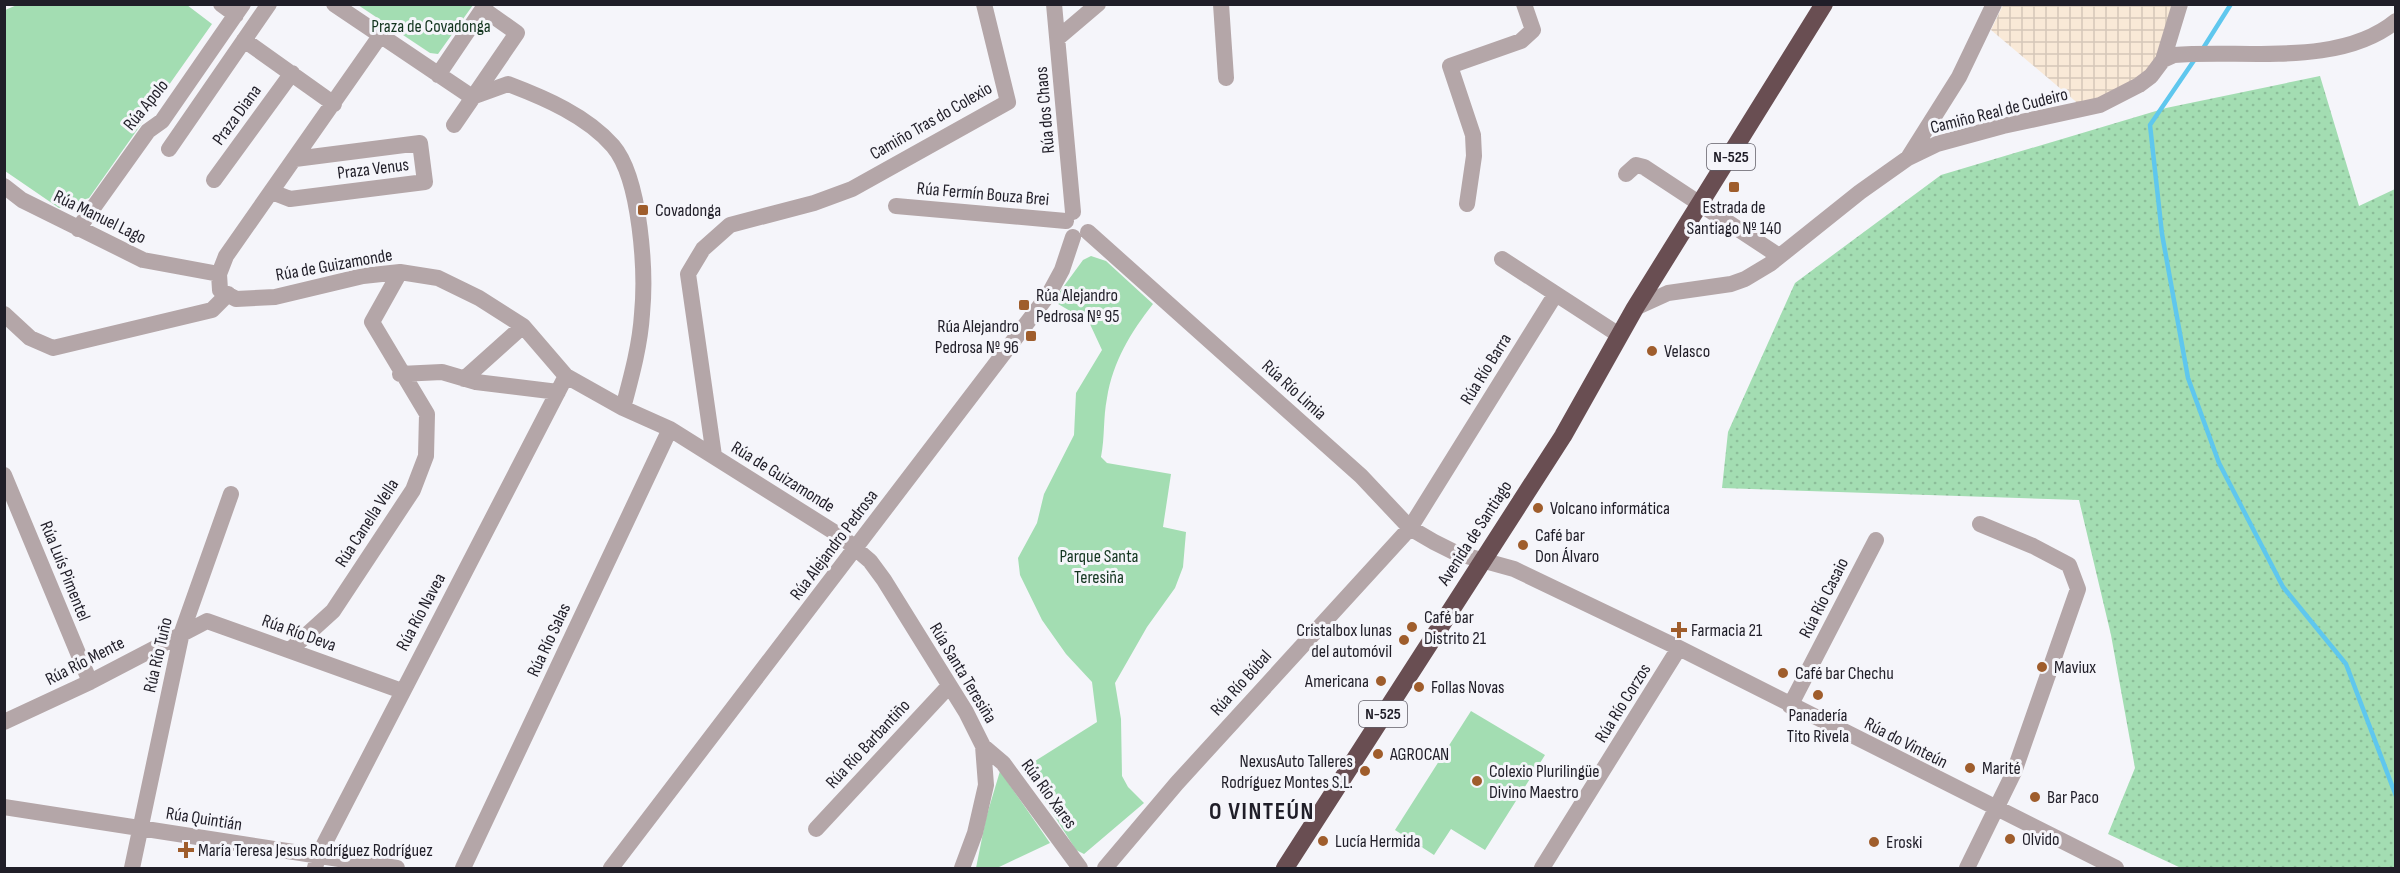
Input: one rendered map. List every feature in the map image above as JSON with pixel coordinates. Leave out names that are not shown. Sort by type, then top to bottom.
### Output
[{"type":"highway","name":"N-525","points":[[1635,308],[1824,4]]},
{"type":"highway","name":"Avenida de Santiago","points":[[1285,868],[1563,436],[1635,308]]},
{"type":"street","points":[[221,4],[240,10]]},
{"type":"street","points":[[169,149],[269,4]]},
{"type":"street","points":[[334,4],[472,97]]},
{"type":"street","name":"Camiño Tras do Colexio","points":[[714,456],[688,274],[703,249],[730,225],[814,203],[852,189],[1008,102],[984,4]]},
{"type":"street","name":"Rúa dos Chaos","points":[[1054,4],[1070,216]]},
{"type":"street","points":[[1077,23],[1086,4]]},
{"type":"street","points":[[1058,38],[1098,4]]},
{"type":"street","points":[[1221,4],[1226,78]]},
{"type":"street","points":[[1467,204],[1474,156],[1473,135],[1450,66],[1521,41],[1533,30],[1524,4]]},
{"type":"street","points":[[1908,158],[1959,77],[1994,4]]},
{"type":"street","points":[[2163,60],[2180,4]]},
{"type":"street","points":[[438,75],[485,7],[517,33],[454,125]]},
{"type":"street","name":"Rúa Apolo","points":[[78,229],[148,131],[162,121],[240,10]]},
{"type":"street","points":[[2163,60],[2174,55],[2292,53],[2314,50],[2357,41],[2377,34],[2396,21]]},
{"type":"street","points":[[4,314],[30,338],[54,348],[212,310],[228,294],[220,290],[219,274],[226,256],[380,36]]},
{"type":"street","points":[[244,40],[334,104]]},
{"type":"street","name":"Camiño Real de Cudeiro","points":[[1635,308],[1668,293],[1731,284],[1758,272],[1860,192],[1908,158],[1937,144],[2003,126],[2100,105],[2139,85],[2151,76],[2163,60]]},
{"type":"street","name":"Praza Diana","points":[[214,180],[292,73]]},
{"type":"street","points":[[472,97],[508,84],[548,99],[595,129],[614,147],[627,168],[640,231],[642,314],[623,408]]},
{"type":"street","name":"Praza Venus","points":[[272,192],[290,199],[425,182],[420,143],[295,159]]},
{"type":"street","points":[[1626,174],[1635,165],[1644,167],[1779,256]]},
{"type":"street","name":"Rúa Manuel Lago","points":[[4,186],[22,200],[143,260],[219,274]]},
{"type":"street","name":"Rúa Fermín Bouza Brei","points":[[896,206],[1070,216]]},
{"type":"street","name":"Rúa Río Limia","points":[[1070,216],[1082,214],[1088,227],[1080,235],[1361,476],[1410,528],[1449,550],[1484,560]]},
{"type":"street","name":"Rúa Alejandro Pedrosa","points":[[611,868],[1049,294],[1080,235]]},
{"type":"street","points":[[1502,259],[1619,335]]},
{"type":"street","name":"Rúa de Guizamonde","points":[[228,294],[236,299],[275,297],[363,276],[400,272],[438,278],[479,298],[523,326],[566,376],[623,408],[670,429],[856,548]]},
{"type":"street","name":"Rúa Canella Vella","points":[[290,650],[333,611],[413,490],[426,456],[427,414],[400,374],[372,322],[400,272]]},
{"type":"street","name":"Rúa Río Barra","points":[[1410,528],[1556,295]]},
{"type":"street","points":[[464,379],[523,326]]},
{"type":"street","points":[[400,374],[442,372],[464,379],[558,392]]},
{"type":"street","name":"Rúa Río Navea","points":[[317,862],[402,691],[566,376]]},
{"type":"street","name":"Rúa Río Salas","points":[[462,868],[670,429]]},
{"type":"street","name":"Rúa Luís Pimentel","points":[[4,475],[90,682]]},
{"type":"street","name":"Rúa Río Tuño","points":[[132,868],[182,632],[231,495]]},
{"type":"street","points":[[1967,868],[1998,811],[2014,772],[2078,589],[2069,565],[2033,546],[1980,524]]},
{"type":"street","name":"Rúa Río Búbal","points":[[1105,868],[1177,783],[1410,528]]},
{"type":"street","name":"Rúa Río Casaio","points":[[1790,705],[1876,540]]},
{"type":"street","name":"Rúa Santa Teresiña","points":[[856,548],[884,580],[966,712],[982,746],[986,785],[975,833],[962,868]]},
{"type":"street","name":"Rúa do Vinteún","points":[[1484,560],[1514,569],[1679,648],[1998,811],[2116,868]]},
{"type":"street","name":"Rúa Río Deva","points":[[182,632],[207,621],[402,691]]},
{"type":"street","name":"Rúa Río Mente","points":[[4,722],[90,682],[182,632]]},
{"type":"street","name":"Rúa Río Corzos","points":[[1542,868],[1679,648]]},
{"type":"street","name":"Rúa Río Barbantiño","points":[[816,829],[949,686]]},
{"type":"street","name":"Rúa Río Xares","points":[[982,746],[1003,763],[1080,868]]},
{"type":"street","name":"Rúa Quintián","points":[[4,807],[140,829],[317,862],[397,868]]},
{"type":"shaded area","points":[[2003,5],[2187,5],[2177,39],[2143,76],[2081,106],[1991,30]]},
{"type":"green space","points":[[17,5],[187,5],[212,24],[89,198],[59,208],[5,171],[5,10]]},
{"type":"green space","name":"Praza de Covadonga","points":[[358,5],[473,5],[438,54],[430,53]]},
{"type":"green space","points":[[2320,76],[2359,206],[2395,189],[2395,868],[2181,868],[2108,834],[2135,768],[2111,635],[2079,500],[1722,488],[1728,432],[1795,283],[1941,175],[2166,108]]},
{"type":"green space","name":"Parque Santa Teresiña","points":[[1091,256],[1106,261],[1153,304],[1130,336],[1118,359],[1106,405],[1101,457],[1107,463],[1171,474],[1163,527],[1186,532],[1183,567],[1175,588],[1147,627],[1115,683],[1121,719],[1122,776],[1128,787],[1144,803],[1084,854],[1076,850],[1024,768],[1097,722],[1092,682],[1066,654],[1042,620],[1020,575],[1018,558],[1037,523],[1044,494],[1074,435],[1076,393],[1102,350],[1089,322],[1053,301],[1083,260]]},
{"type":"green space","name":"Colexio Plurilingüe Divino Maestro","points":[[1471,711],[1545,755],[1485,850],[1451,829],[1434,855],[1395,830]]},
{"type":"green space","points":[[1000,771],[1050,843],[997,868],[976,868],[986,818]]},
{"type":"waterway","points":[[2202,50],[2231,4]]},
{"type":"waterway","points":[[2195,59],[2150,125],[2162,234],[2188,378],[2219,463],[2283,587],[2346,664],[2396,796]]},
{"type":"place","name":"Estrada de Santiago Nº 140","points":[[1734,187]]},
{"type":"place","name":"Covadonga","points":[[643,210]]},
{"type":"place","name":"Rúa Alejandro Pedrosa Nº 95","points":[[1024,305]]},
{"type":"place","name":"Rúa Alejandro Pedrosa Nº 96","points":[[1031,336]]},
{"type":"place","name":"Velasco","points":[[1652,351]]},
{"type":"place","name":"Volcano informática","points":[[1538,508]]},
{"type":"place","name":"Café bar Don Álvaro","points":[[1523,545]]},
{"type":"place","name":"Café bar Distrito 21","points":[[1412,627]]},
{"type":"place","name":"Farmacia 21","points":[[1679,630]]},
{"type":"place","name":"Cristalbox lunas del automóvil","points":[[1404,640]]},
{"type":"place","name":"Maviux","points":[[2042,667]]},
{"type":"place","name":"Café bar Chechu","points":[[1783,673]]},
{"type":"place","name":"Americana","points":[[1381,681]]},
{"type":"place","name":"Follas Novas","points":[[1419,687]]},
{"type":"place","name":"Panadería Tito Rivela","points":[[1818,695]]},
{"type":"place","name":"AGROCAN","points":[[1378,754]]},
{"type":"place","name":"Marité","points":[[1970,768]]},
{"type":"place","name":"NexusAuto Talleres Rodríguez Montes S.L.","points":[[1365,771]]},
{"type":"place","name":"Colexio Plurilingüe Divino Maestro","points":[[1477,781]]},
{"type":"place","name":"Bar Paco","points":[[2035,797]]},
{"type":"place","name":"Olvido","points":[[2010,839]]},
{"type":"place","name":"Lucía Hermida","points":[[1323,841]]},
{"type":"place","name":"Eroski","points":[[1874,842]]},
{"type":"place","name":"María Teresa Jesus Rodríguez Rodríguez","points":[[186,850]]},
{"type":"district","name":"O VINTEÚN","points":[[1262,811]]}]
